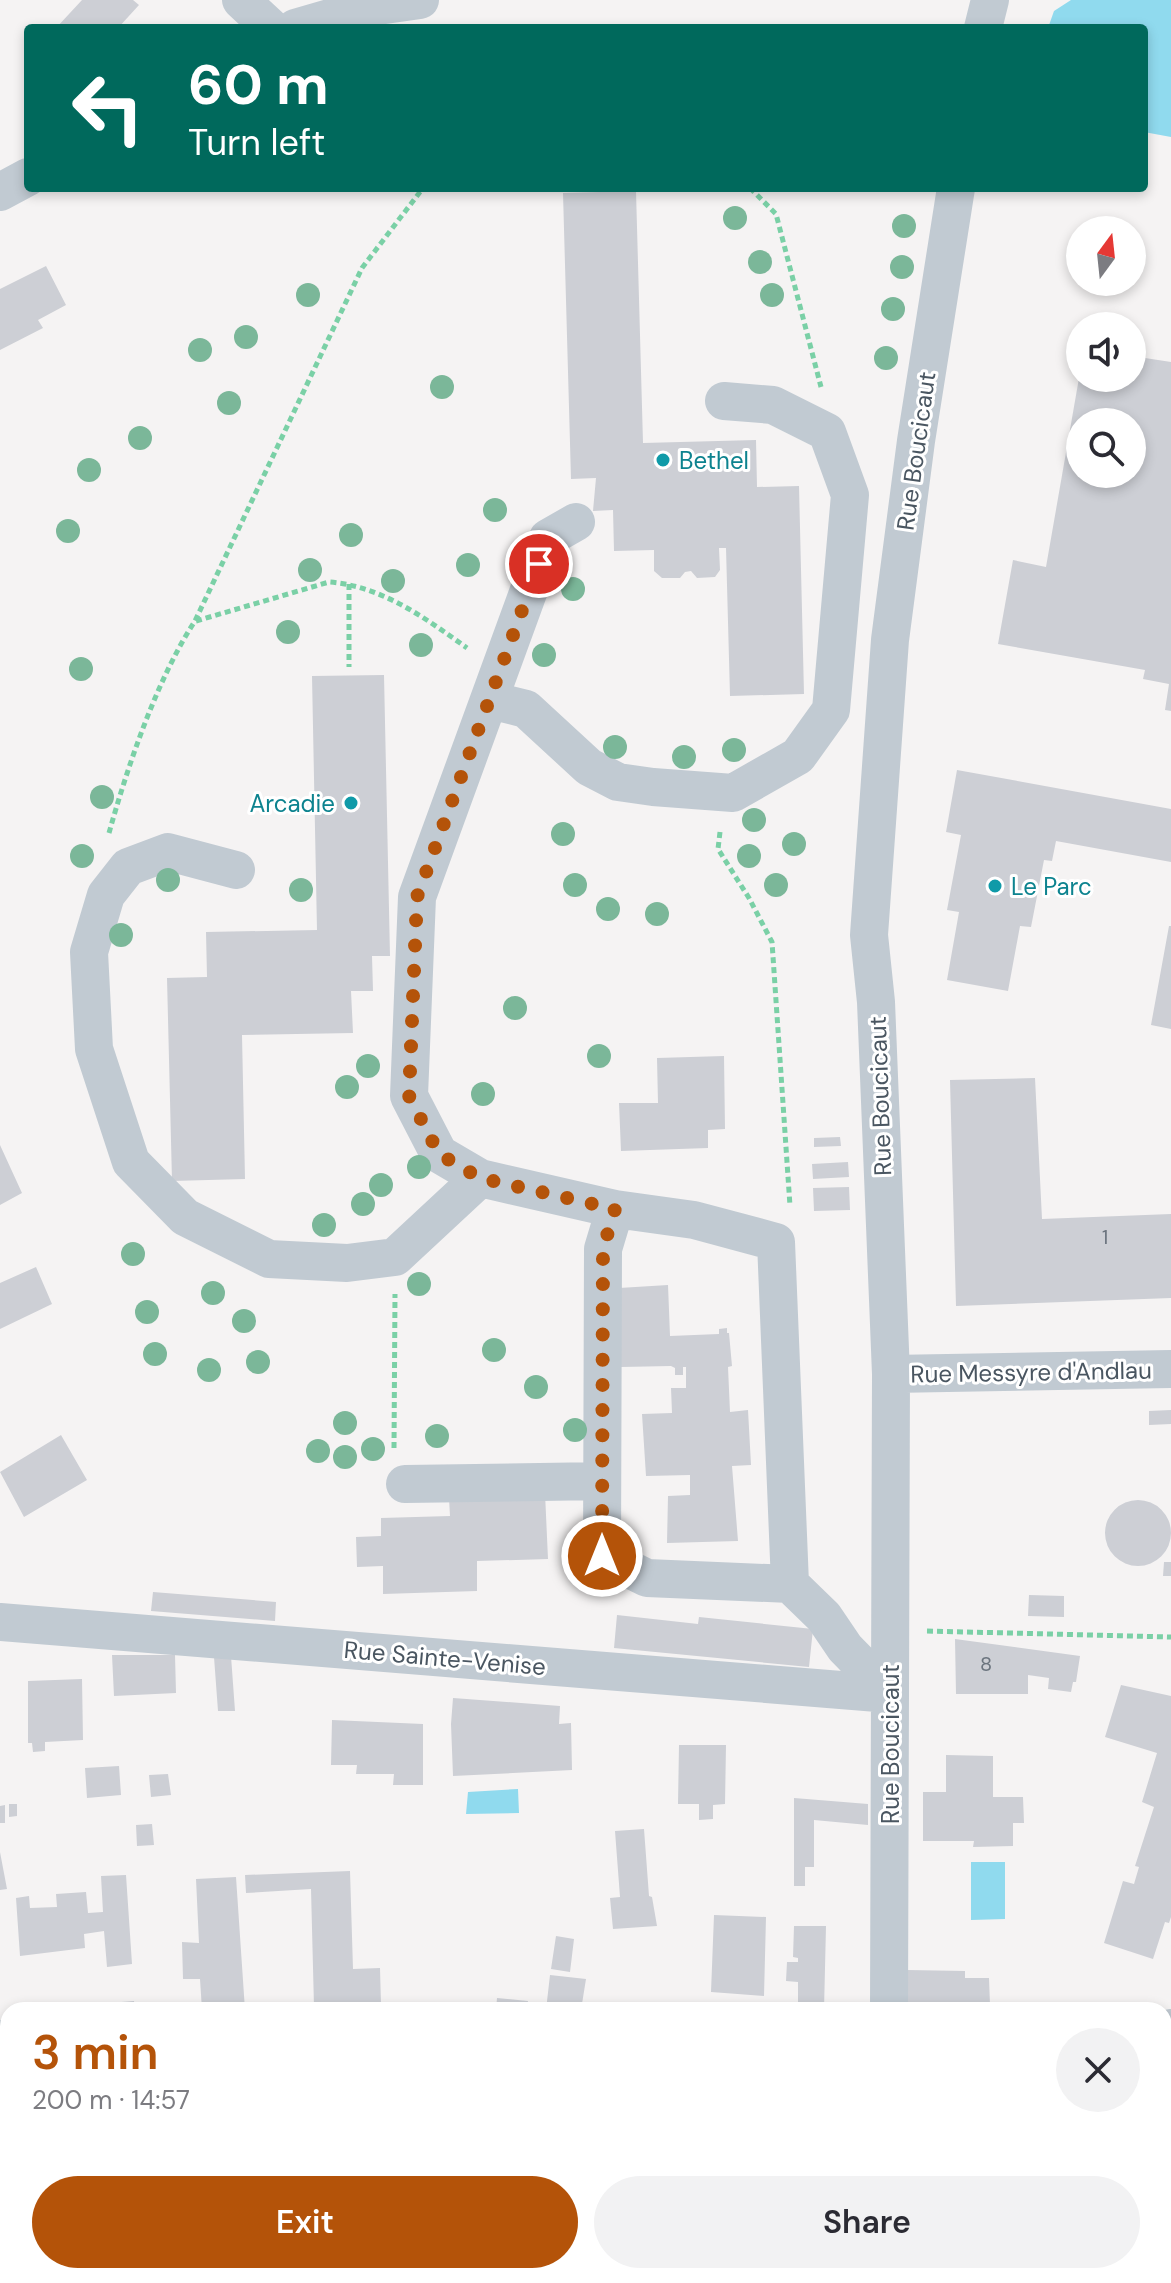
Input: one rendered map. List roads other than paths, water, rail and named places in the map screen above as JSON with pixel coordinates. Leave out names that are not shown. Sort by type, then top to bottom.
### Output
[{"type":"street","points":[[241,0],[267,24]]},
{"type":"street","points":[[309,24],[364,8],[420,0]]},
{"type":"street","points":[[984,24],[990,0]]},
{"type":"street","points":[[0,192],[24,179]]},
{"type":"street","name":"Rue Boucicaut","points":[[889,2002],[891,1374],[876,1002],[869,935],[890,640],[916,441],[955,192]]},
{"type":"street","points":[[494,685],[526,709],[589,767],[618,782],[733,793],[798,756],[831,710],[850,495],[827,432],[773,405],[724,401]]},
{"type":"street","points":[[576,522],[548,538],[417,897],[409,1096],[439,1154],[480,1178],[615,1209],[694,1220],[776,1242],[790,1584]]},
{"type":"street","points":[[236,870],[168,852],[128,867],[106,895],[89,952],[94,1049],[131,1162],[185,1217],[269,1259],[347,1263],[395,1257],[480,1178]]},
{"type":"street","points":[[615,1209],[603,1249],[602,1556],[647,1578],[790,1584],[824,1617],[845,1648],[890,1694]]},
{"type":"street","name":"Rue Messyre d'Andlau","points":[[891,1374],[1171,1369]]},
{"type":"street","points":[[405,1484],[602,1481]]},
{"type":"street","name":"Rue Sainte-Venise","points":[[0,1622],[890,1694]]},
{"type":"water","points":[[1071,0],[1171,0],[1171,137],[1148,133],[1148,24],[1049,24],[1054,11]]},
{"type":"water","points":[[518,1789],[519,1813],[466,1814],[468,1792]]},
{"type":"water","points":[[971,1862],[1005,1862],[1005,1919],[971,1920]]},
{"type":"place","name":"Bethel","points":[[663,460]]},
{"type":"place","name":"Arcadie","points":[[351,803]]},
{"type":"place","name":"Le Parc","points":[[995,886]]}]
